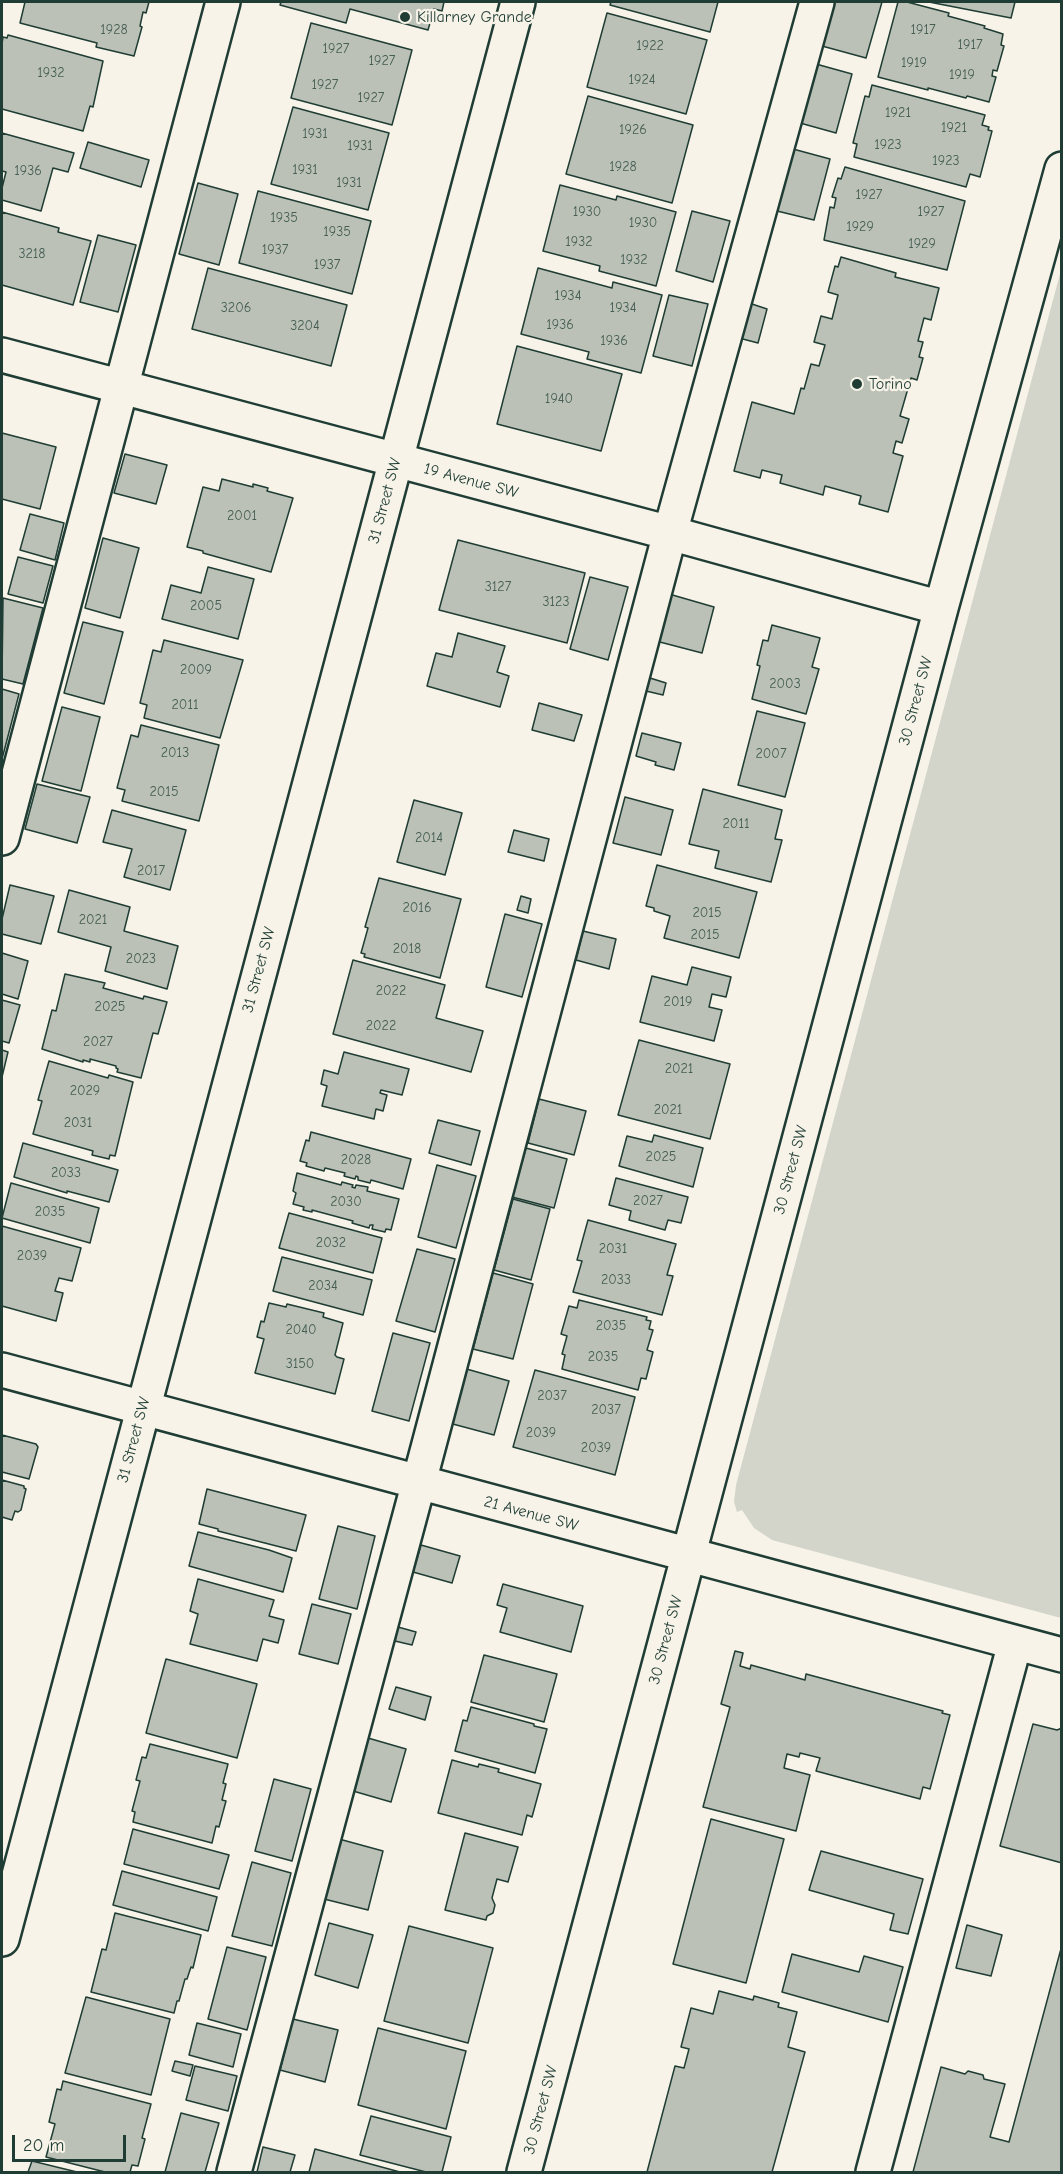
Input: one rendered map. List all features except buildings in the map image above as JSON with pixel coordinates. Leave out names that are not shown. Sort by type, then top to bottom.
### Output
[{"type":"street","points":[[2,838],[223,2]]},
{"type":"street","name":"31 Street SW","points":[[2,1940],[518,2]]},
{"type":"street","points":[[234,2172],[419,1484],[670,533],[817,2]]},
{"type":"street","name":"30 Street SW","points":[[525,2172],[941,608],[1062,169]]},
{"type":"street","name":"19 Avenue SW","points":[[2,355],[670,533],[941,608]]},
{"type":"street","name":"21 Avenue SW","points":[[2,1370],[419,1484],[1062,1655]]},
{"type":"street","points":[[873,2172],[1015,1643]]},
{"type":"shaded area","points":[[1061,270],[1062,1618],[772,1540],[754,1528],[742,1510],[737,1512],[734,1502],[736,1485]]},
{"type":"place","name":"Killarney Grande","points":[[405,17]]},
{"type":"place","name":"Torino","points":[[857,384]]}]
